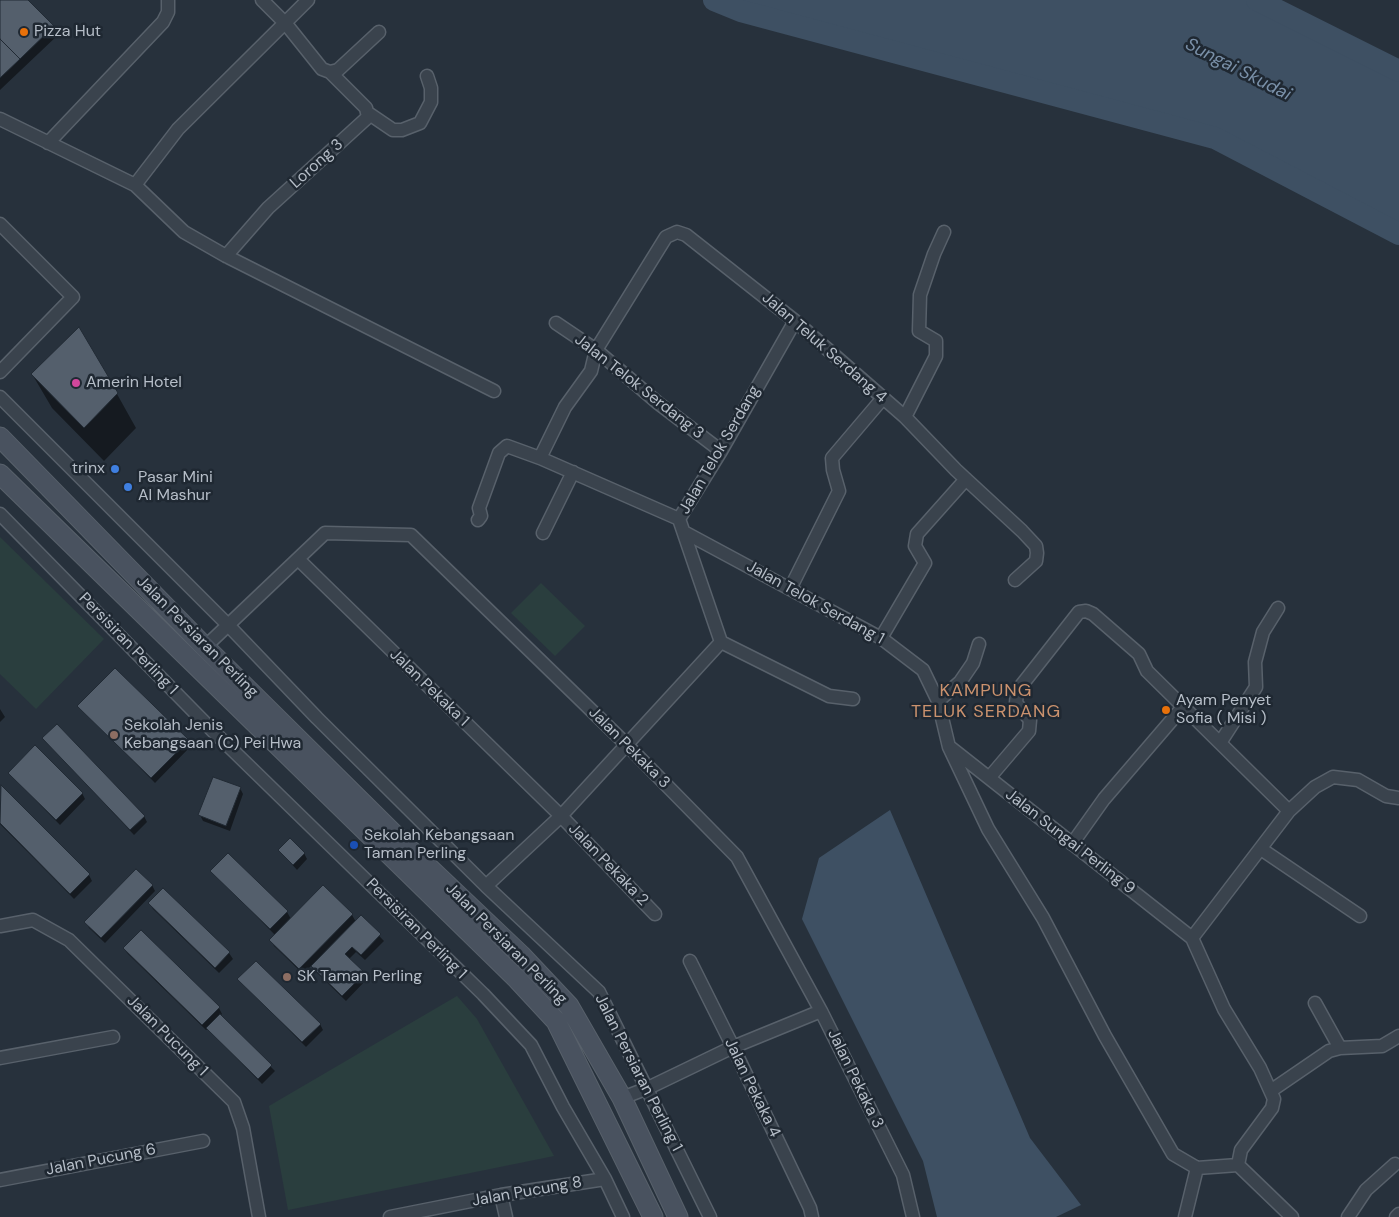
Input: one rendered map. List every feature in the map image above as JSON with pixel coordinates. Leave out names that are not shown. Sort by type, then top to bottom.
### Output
[{"type":"main road","name":"Jalan Persiaran Perling","points":[[0,437],[205,647],[404,844],[521,955],[563,1000],[587,1035],[622,1098],[678,1217]]},
{"type":"main road","name":"Jalan Persiaran Perling","points":[[1,478],[510,972],[556,1021],[653,1217]]},
{"type":"street","points":[[48,143],[163,22],[168,12],[168,0]]},
{"type":"street","points":[[262,0],[286,24],[322,68],[330,72],[366,108],[368,113],[393,130],[402,130],[420,123],[432,102],[431,88],[427,76]]},
{"type":"street","points":[[135,185],[178,129],[286,24],[308,0]]},
{"type":"street","points":[[330,72],[338,70],[379,32]]},
{"type":"street","name":"Lorong 3","points":[[226,256],[268,208],[363,123],[368,113]]},
{"type":"street","points":[[0,119],[135,185],[184,232],[226,256],[494,391]]},
{"type":"street","points":[[0,224],[73,297],[0,372]]},
{"type":"street","name":"Jalan Teluk Serdang 4","points":[[596,350],[666,237],[677,232],[686,236],[795,321],[905,417],[1036,546],[1036,561],[1015,580]]},
{"type":"street","points":[[905,417],[936,356],[936,341],[919,331],[920,295],[934,254],[944,232]]},
{"type":"street","name":"Jalan Telok Serdang","points":[[721,642],[680,519],[722,451],[795,321]]},
{"type":"street","name":"Jalan Telok Serdang 3","points":[[556,323],[596,350],[658,403],[722,451]]},
{"type":"street","points":[[540,458],[565,407],[591,371],[596,350]]},
{"type":"street","points":[[0,397],[228,625]]},
{"type":"street","points":[[790,589],[839,491],[833,470],[832,458],[883,398]]},
{"type":"street","points":[[478,520],[480,516],[479,508],[502,450],[507,446],[514,447],[680,519]]},
{"type":"street","points":[[1,478],[23,459]]},
{"type":"street","points":[[543,533],[573,472]]},
{"type":"street","points":[[881,638],[925,563],[915,546],[917,534],[966,479]]},
{"type":"street","name":"Persisiran Perling 1","points":[[0,514],[214,732],[471,982],[531,1046],[563,1107],[606,1179]]},
{"type":"street","name":"Jalan Telok Serdang 1","points":[[684,532],[881,638],[922,670],[938,701],[948,747],[988,829],[1043,918],[1105,1036],[1173,1154],[1197,1168]]},
{"type":"street","name":"Jalan Pekaka 3","points":[[205,647],[325,533],[411,536],[627,745],[737,857],[822,1011],[903,1175],[913,1217]]},
{"type":"street","name":"Jalan Pekaka 1","points":[[298,559],[561,816]]},
{"type":"street","points":[[1220,743],[1256,687],[1255,662],[1264,632],[1278,608]]},
{"type":"street","points":[[989,778],[1029,731],[1030,720],[1016,703],[1017,691],[1079,612],[1086,611],[1093,614],[1139,654],[1147,671],[1289,811]]},
{"type":"street","name":"Jalan Persiaran Perling 1","points":[[228,625],[330,731],[486,886],[600,992],[710,1217]]},
{"type":"street","points":[[486,886],[561,816],[721,642],[829,696],[853,699]]},
{"type":"street","points":[[938,701],[960,682],[973,663],[979,644]]},
{"type":"street","points":[[1072,844],[1104,799],[1183,707]]},
{"type":"street","name":"Jalan Sungai Perling 9","points":[[948,747],[1192,938]]},
{"type":"street","points":[[1238,1165],[1241,1150],[1272,1108],[1274,1099],[1272,1090],[1224,1009],[1192,938],[1289,811],[1316,787],[1333,777],[1358,780],[1386,796],[1399,798]]},
{"type":"street","name":"Jalan Pekaka 2","points":[[561,816],[655,914]]},
{"type":"street","points":[[1261,849],[1360,916]]},
{"type":"street","name":"Jalan Pucung 1","points":[[0,926],[33,920],[69,940],[234,1102],[243,1128],[259,1217]]},
{"type":"street","name":"Jalan Pekaka 4","points":[[690,961],[733,1046],[810,1208],[812,1217]]},
{"type":"street","points":[[1315,1003],[1340,1048]]},
{"type":"street","points":[[622,1098],[648,1088],[733,1046],[822,1011]]},
{"type":"street","points":[[1272,1090],[1328,1050],[1382,1046],[1399,1036]]},
{"type":"street","points":[[0,1058],[113,1037]]},
{"type":"street","name":"Jalan Pucung 6","points":[[0,1180],[203,1141]]},
{"type":"street","points":[[1348,1217],[1366,1190],[1395,1164]]},
{"type":"street","points":[[1185,1217],[1197,1168],[1238,1165],[1292,1217]]},
{"type":"street","points":[[606,1179],[623,1217]]},
{"type":"street","name":"Jalan Pucung 8","points":[[390,1217],[606,1179]]},
{"type":"street","points":[[501,1196],[506,1217]]},
{"type":"street","points":[[1396,1217],[1399,1214]]},
{"type":"green space","points":[[0,537],[104,639],[36,709],[0,674]]},
{"type":"green space","points":[[541,583],[585,626],[555,656],[511,613]]},
{"type":"green space","points":[[457,996],[477,1019],[554,1156],[288,1210],[269,1106]]},
{"type":"water","name":"Sungai Skudai","points":[[714,0],[1257,0],[1399,71],[1399,234],[1215,138],[741,11]]},
{"type":"water","points":[[890,810],[1030,1138],[1081,1205],[1056,1217],[937,1217],[923,1161],[802,919],[819,858]]},
{"type":"building","name":"Pizza Hut","points":[[0,0],[28,0],[54,26],[20,59],[0,39]]},
{"type":"building","points":[[0,39],[20,59],[0,78]]},
{"type":"building","name":"Amerin Hotel","points":[[79,327],[118,393],[84,428],[31,374]]},
{"type":"building","points":[[115,668],[189,740],[151,778],[77,706]]},
{"type":"building","points":[[57,724],[145,816],[130,830],[42,738]]},
{"type":"building","points":[[35,745],[83,793],[56,820],[8,773]]},
{"type":"building","points":[[213,777],[241,787],[226,826],[198,815]]},
{"type":"building","points":[[1,785],[90,874],[70,894],[0,823]]},
{"type":"building","points":[[290,838],[305,853],[293,865],[278,850]]},
{"type":"building","points":[[228,853],[288,911],[270,929],[210,871]]},
{"type":"building","points":[[136,869],[153,885],[101,938],[84,922]]},
{"type":"building","points":[[323,885],[353,914],[299,969],[269,940]]},
{"type":"building","points":[[163,888],[230,952],[215,968],[148,903]]},
{"type":"building","points":[[361,915],[381,934],[361,955],[352,947],[345,954],[365,973],[342,996],[311,966]]},
{"type":"building","points":[[141,930],[220,1007],[202,1025],[123,948]]},
{"type":"building","points":[[256,961],[321,1024],[302,1042],[237,979]]},
{"type":"building","points":[[220,1014],[272,1065],[258,1079],[206,1028]]},
{"type":"waterway","points":[[714,0],[741,11],[1215,138],[1399,234]]},
{"type":"waterway","points":[[1257,0],[1399,71]]},
{"type":"place","name":"Pizza Hut","points":[[24,32]]},
{"type":"place","name":"Amerin Hotel","points":[[76,383]]},
{"type":"place","name":"trinx","points":[[115,469]]},
{"type":"place","name":"Pasar Mini Al Mashur","points":[[128,487]]},
{"type":"place","name":"Ayam Penyet Sofia ( Misi )","points":[[1166,710]]},
{"type":"place","name":"Sekolah Jenis Kebangsaan (C) Pei Hwa","points":[[114,735]]},
{"type":"place","name":"Sekolah Kebangsaan Taman Perling","points":[[354,845]]},
{"type":"place","name":"SK Taman Perling","points":[[287,977]]},
{"type":"district","name":"KAMPUNG TELUK SERDANG","points":[[986,701]]}]
